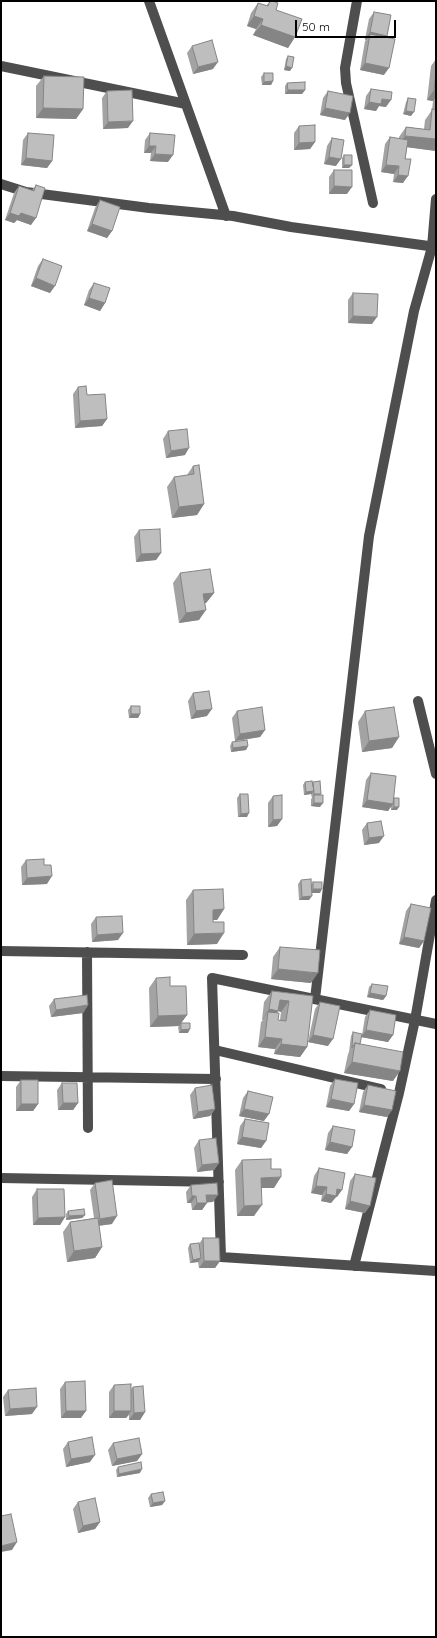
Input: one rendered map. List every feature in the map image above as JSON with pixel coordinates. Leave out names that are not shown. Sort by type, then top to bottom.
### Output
[{"type":"street","points":[[149,1],[226,216]]},
{"type":"street","points":[[357,1],[345,68],[346,83],[373,202]]},
{"type":"street","points":[[1,66],[186,104]]},
{"type":"street","points":[[1,184],[26,192],[149,208],[226,216],[291,227],[434,247]]},
{"type":"street","points":[[315,999],[369,536],[414,311],[434,247],[436,198]]},
{"type":"street","points":[[418,701],[436,774]]},
{"type":"street","points":[[354,1266],[399,1093],[415,1020],[436,900]]},
{"type":"street","points":[[1,951],[243,955]]},
{"type":"street","points":[[87,952],[88,1128]]},
{"type":"street","points":[[436,1024],[212,978],[221,1257],[436,1271]]},
{"type":"street","points":[[215,1050],[399,1093]]},
{"type":"street","points":[[1,1076],[216,1079]]},
{"type":"street","points":[[1,1178],[219,1182]]},
{"type":"building","points":[[270,1],[278,3],[276,10],[302,19],[295,37],[261,25],[263,19],[254,16],[258,3],[268,6]]},
{"type":"building","points":[[374,12],[391,15],[387,36],[370,32]]},
{"type":"building","points":[[370,34],[395,39],[389,68],[365,63]]},
{"type":"building","points":[[212,40],[218,62],[198,67],[192,46]]},
{"type":"building","points":[[288,56],[294,57],[292,68],[286,66]]},
{"type":"building","points":[[264,73],[273,73],[273,81],[264,82]]},
{"type":"building","points":[[436,73],[436,90],[434,90]]},
{"type":"building","points":[[44,76],[84,77],[83,109],[43,108]]},
{"type":"building","points":[[305,82],[305,90],[288,90],[287,83]]},
{"type":"building","points":[[371,89],[392,92],[391,100],[382,99],[381,104],[369,102]]},
{"type":"building","points":[[132,90],[133,121],[108,122],[107,91]]},
{"type":"building","points":[[328,91],[353,96],[350,113],[325,108]]},
{"type":"building","points":[[408,98],[416,99],[414,112],[406,111]]},
{"type":"building","points":[[432,109],[436,110],[436,139],[405,136],[406,127],[430,130]]},
{"type":"building","points":[[315,125],[315,142],[299,143],[299,126]]},
{"type":"building","points":[[28,133],[54,135],[52,161],[26,158]]},
{"type":"building","points":[[150,133],[175,135],[173,155],[155,154],[156,146],[149,146]]},
{"type":"building","points":[[390,137],[408,140],[405,159],[411,159],[408,176],[398,175],[399,166],[386,165]]},
{"type":"building","points":[[332,138],[344,140],[341,159],[329,157]]},
{"type":"building","points":[[344,155],[352,155],[352,165],[344,165]]},
{"type":"building","points":[[334,170],[352,170],[352,187],[334,186]]},
{"type":"building","points":[[36,185],[45,188],[36,218],[21,213],[19,216],[10,213],[19,186],[34,191]]},
{"type":"building","points":[[100,200],[120,207],[112,231],[92,224]]},
{"type":"building","points":[[43,259],[62,266],[55,286],[36,278]]},
{"type":"building","points":[[94,283],[110,288],[105,303],[89,298]]},
{"type":"building","points":[[353,293],[378,294],[377,317],[353,316]]},
{"type":"building","points":[[86,386],[87,395],[105,394],[107,419],[80,421],[78,387]]},
{"type":"building","points":[[187,429],[189,448],[171,451],[168,431]]},
{"type":"building","points":[[199,465],[204,504],[179,507],[174,477],[194,474],[193,466]]},
{"type":"building","points":[[160,529],[161,553],[141,554],[139,530]]},
{"type":"building","points":[[210,569],[214,593],[203,594],[206,610],[186,613],[180,573]]},
{"type":"building","points":[[209,691],[212,709],[196,711],[193,693]]},
{"type":"building","points":[[131,706],[140,706],[140,714],[131,714]]},
{"type":"building","points":[[262,707],[265,730],[240,734],[237,711]]},
{"type":"building","points":[[394,707],[399,737],[369,741],[365,711]]},
{"type":"building","points":[[247,740],[248,746],[233,748],[232,742]]},
{"type":"building","points":[[371,773],[396,776],[393,804],[367,800]]},
{"type":"building","points":[[312,781],[314,791],[306,792],[305,782]]},
{"type":"building","points":[[320,781],[321,794],[314,794],[313,782]]},
{"type":"building","points":[[240,794],[248,794],[249,813],[241,814]]},
{"type":"building","points":[[282,795],[282,819],[273,820],[273,796]]},
{"type":"building","points":[[314,795],[323,795],[323,803],[314,803]]},
{"type":"building","points":[[394,798],[399,798],[399,807],[394,807]]},
{"type":"building","points":[[381,821],[384,836],[369,838],[367,823]]},
{"type":"building","points":[[44,859],[44,865],[51,865],[52,876],[27,878],[26,860]]},
{"type":"building","points":[[311,879],[312,896],[302,897],[301,880]]},
{"type":"building","points":[[313,882],[322,882],[322,889],[313,889]]},
{"type":"building","points":[[223,889],[224,909],[213,910],[213,922],[224,922],[224,933],[194,934],[193,890]]},
{"type":"building","points":[[411,904],[431,908],[424,941],[404,937]]},
{"type":"building","points":[[122,916],[123,933],[97,935],[96,917]]},
{"type":"building","points":[[280,947],[320,950],[318,973],[278,969]]},
{"type":"building","points":[[170,977],[170,986],[186,986],[187,1015],[158,1016],[156,978]]},
{"type":"building","points":[[372,984],[388,986],[386,996],[370,993]]},
{"type":"building","points":[[272,991],[313,996],[307,1047],[281,1044],[282,1039],[265,1037],[268,1012],[279,1013],[278,1020],[286,1021],[289,1001],[280,1000],[278,1011],[269,1009]]},
{"type":"building","points":[[87,995],[88,1005],[56,1010],[54,999]]},
{"type":"building","points":[[320,1002],[340,1006],[333,1039],[313,1035]]},
{"type":"building","points":[[370,1010],[396,1015],[393,1035],[366,1030]]},
{"type":"building","points":[[181,1023],[190,1023],[190,1029],[181,1030]]},
{"type":"building","points":[[353,1032],[362,1034],[360,1044],[355,1043],[352,1048]]},
{"type":"building","points":[[355,1043],[403,1052],[400,1071],[352,1062]]},
{"type":"building","points":[[335,1079],[358,1083],[354,1104],[331,1099]]},
{"type":"building","points":[[21,1080],[38,1080],[38,1104],[21,1104]]},
{"type":"building","points":[[62,1083],[77,1083],[78,1103],[63,1103]]},
{"type":"building","points":[[212,1085],[215,1109],[198,1112],[195,1088]]},
{"type":"building","points":[[368,1085],[396,1091],[392,1110],[364,1105]]},
{"type":"building","points":[[248,1091],[273,1097],[269,1114],[244,1109]]},
{"type":"building","points":[[245,1119],[269,1123],[266,1141],[242,1137]]},
{"type":"building","points":[[333,1126],[355,1130],[352,1147],[330,1142]]},
{"type":"building","points":[[216,1138],[219,1163],[202,1165],[199,1140]]},
{"type":"building","points":[[271,1159],[271,1169],[281,1169],[281,1177],[261,1178],[262,1205],[244,1206],[242,1160]]},
{"type":"building","points":[[319,1168],[345,1173],[342,1190],[337,1189],[336,1196],[326,1194],[327,1187],[316,1186]]},
{"type":"building","points":[[355,1174],[376,1178],[370,1206],[350,1201]]},
{"type":"building","points":[[112,1180],[117,1216],[100,1219],[95,1183]]},
{"type":"building","points":[[217,1183],[218,1195],[206,1195],[207,1203],[197,1203],[196,1196],[192,1196],[191,1185]]},
{"type":"building","points":[[37,1189],[64,1189],[65,1217],[38,1218]]},
{"type":"building","points":[[84,1209],[85,1215],[69,1216],[68,1211]]},
{"type":"building","points":[[98,1218],[102,1247],[74,1251],[70,1222]]},
{"type":"building","points":[[203,1238],[219,1238],[220,1261],[204,1261]]},
{"type":"building","points":[[199,1243],[201,1258],[193,1260],[190,1244]]},
{"type":"building","points":[[85,1381],[86,1411],[66,1411],[65,1382]]},
{"type":"building","points":[[131,1384],[131,1411],[114,1411],[114,1385]]},
{"type":"building","points":[[143,1386],[145,1412],[134,1413],[133,1387]]},
{"type":"building","points":[[36,1388],[37,1407],[10,1409],[8,1390]]},
{"type":"building","points":[[92,1437],[95,1455],[71,1459],[68,1442]]},
{"type":"building","points":[[139,1438],[142,1454],[117,1459],[113,1443]]},
{"type":"building","points":[[141,1462],[142,1469],[119,1474],[118,1467]]},
{"type":"building","points":[[163,1492],[165,1501],[153,1503],[151,1494]]},
{"type":"building","points":[[95,1498],[100,1522],[83,1526],[78,1502]]},
{"type":"building","points":[[11,1514],[17,1542],[1,1546],[1,1516]]}]
